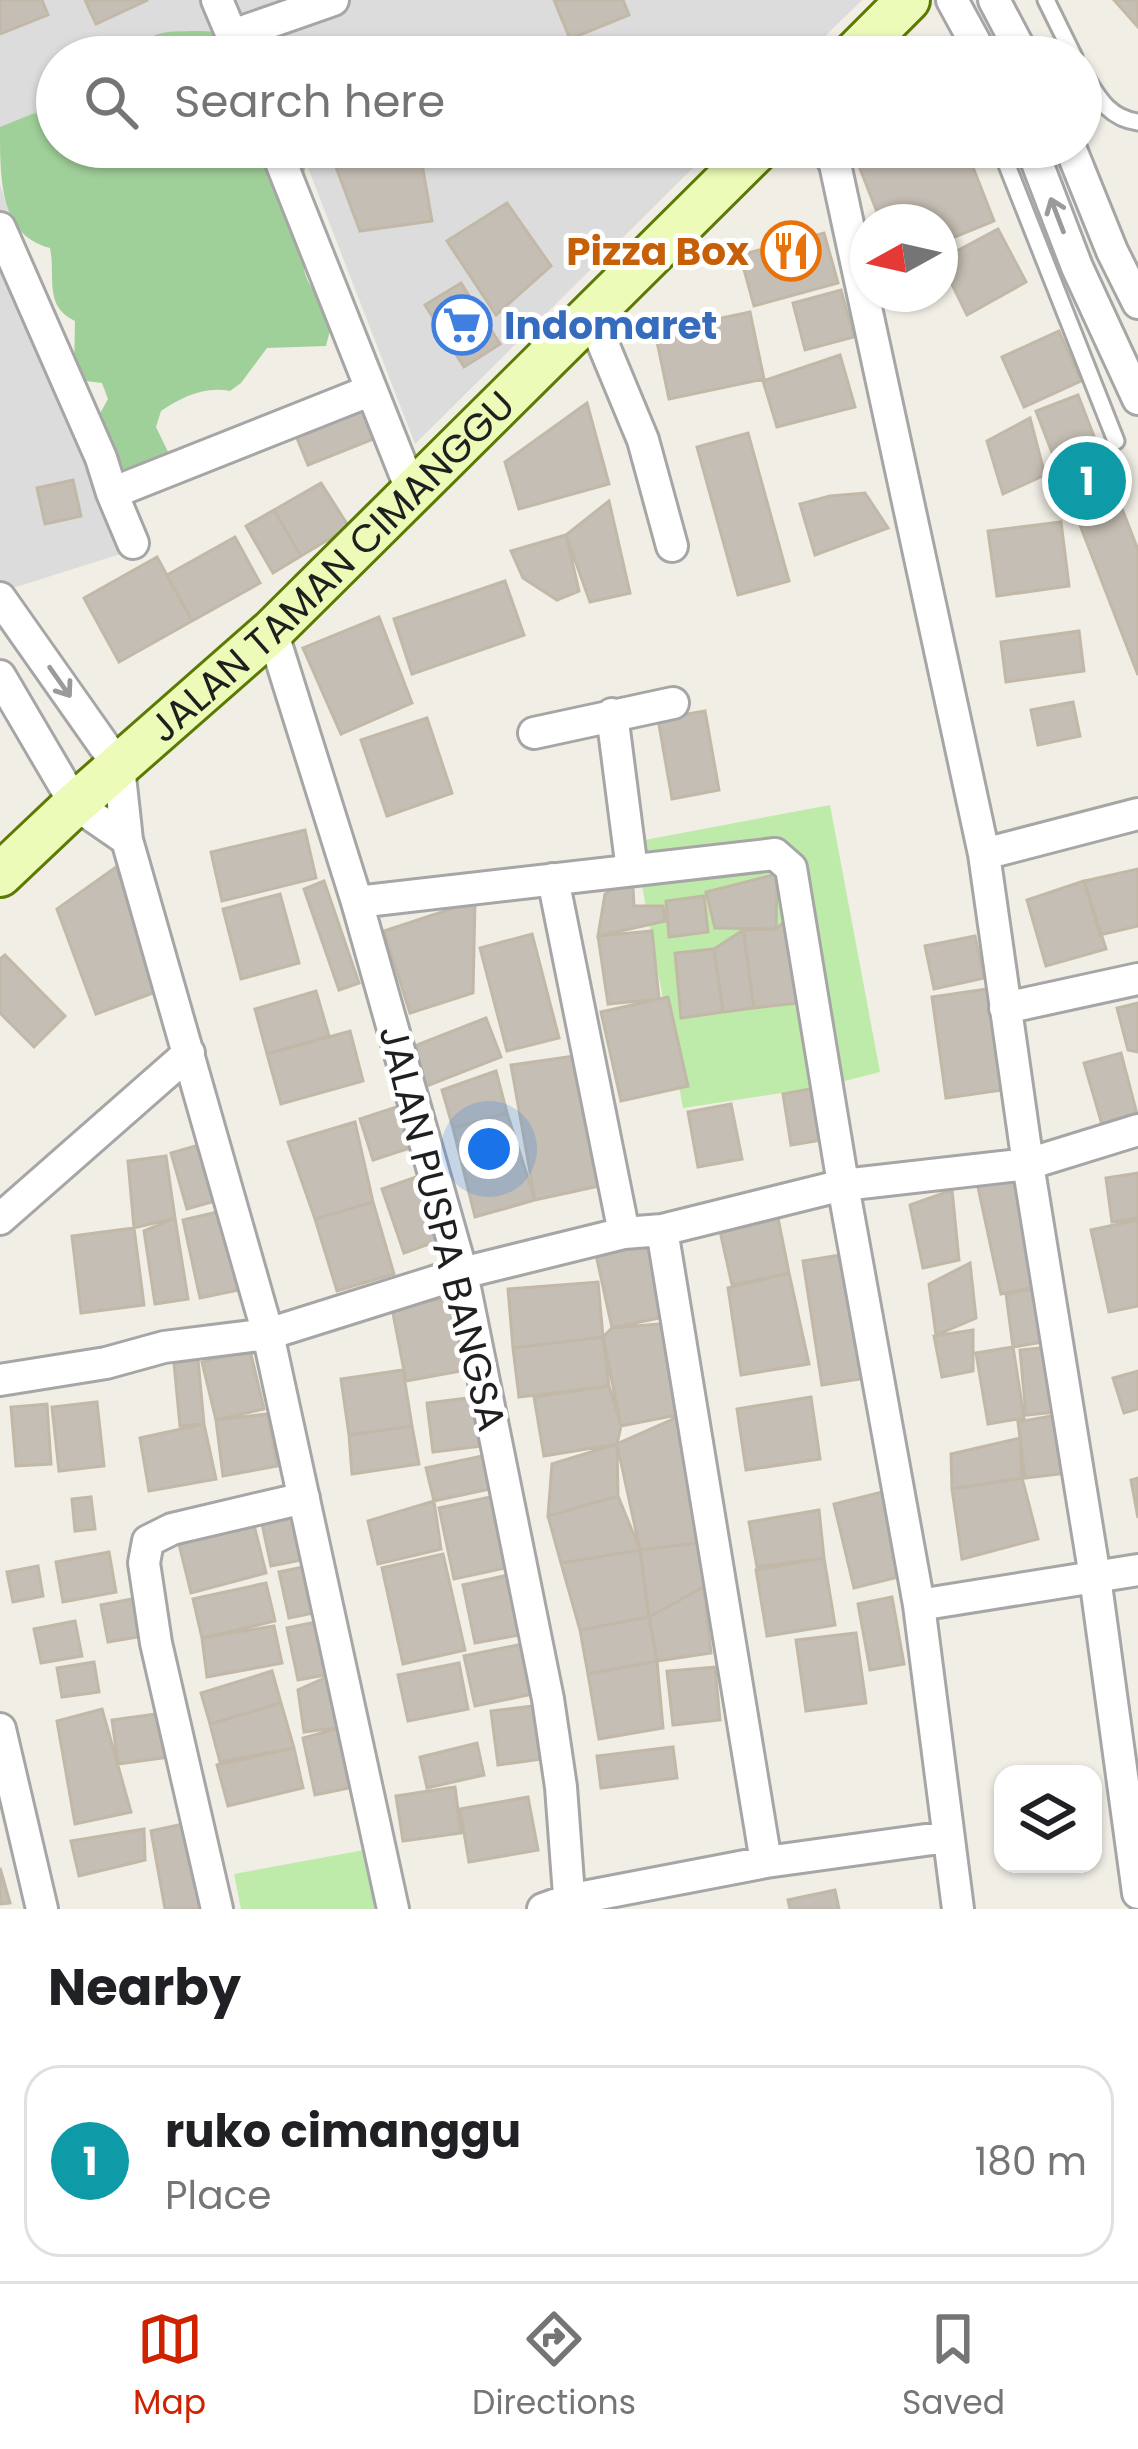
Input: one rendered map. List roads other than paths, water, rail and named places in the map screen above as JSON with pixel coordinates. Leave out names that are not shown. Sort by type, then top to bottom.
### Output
[{"type":"street","points":[[217,0],[233,36]]},
{"type":"street","points":[[258,36],[333,0]]},
{"type":"street","points":[[871,36],[908,0]]},
{"type":"street","points":[[952,0],[971,36]]},
{"type":"street","points":[[994,0],[1013,36]]},
{"type":"street","points":[[283,168],[412,492]]},
{"type":"street","name":"JALAN TAMAN CIMANGGU","points":[[0,875],[272,631],[739,168]]},
{"type":"street","points":[[833,168],[984,854],[1095,1577],[1138,1893]]},
{"type":"street","points":[[1027,168],[1138,399]]},
{"type":"street","points":[[1078,168],[1138,303]]},
{"type":"street","points":[[0,228],[133,543]]},
{"type":"street","points":[[1077,267],[1112,251]]},
{"type":"street","points":[[591,315],[643,440],[672,546]]},
{"type":"street","points":[[112,494],[369,391]]},
{"type":"street","points":[[0,598],[119,767],[127,840],[268,1334],[393,1909]]},
{"type":"street","name":"JALAN PUSPA BANGSA","points":[[272,631],[357,902],[462,1273],[548,1700],[560,1787],[561,1906]]},
{"type":"street","points":[[0,676],[75,804],[127,840]]},
{"type":"street","points":[[534,733],[673,703]]},
{"type":"street","points":[[612,714],[632,870]]},
{"type":"street","points":[[984,854],[1138,814]]},
{"type":"street","points":[[357,902],[775,854],[791,868],[919,1605],[958,1909]]},
{"type":"street","points":[[553,879],[625,1234]]},
{"type":"street","points":[[1005,1008],[1138,980]]},
{"type":"street","points":[[0,1219],[189,1053]]},
{"type":"street","points":[[0,1380],[106,1363],[164,1347],[268,1334],[462,1273],[625,1234],[662,1230],[843,1185],[1028,1164],[1138,1130]]},
{"type":"street","points":[[662,1230],[766,1862]]},
{"type":"street","points":[[217,1909],[156,1642],[143,1563],[148,1541],[172,1529],[304,1498]]},
{"type":"street","points":[[919,1605],[1138,1570]]},
{"type":"street","points":[[0,1729],[42,1909]]},
{"type":"street","points":[[561,1906],[766,1862],[947,1837]]},
{"type":"lane","points":[[1046,0],[1064,36]]},
{"type":"lane","points":[[1102,102],[1121,120],[1138,122]]},
{"type":"lane","points":[[1024,168],[1116,441]]},
{"type":"place","name":"Pizza Box","points":[[791,251]]},
{"type":"place","name":"Indomaret","points":[[462,325]]},
{"type":"place","name":"ruko cimanggu","points":[[1087,481]]}]
